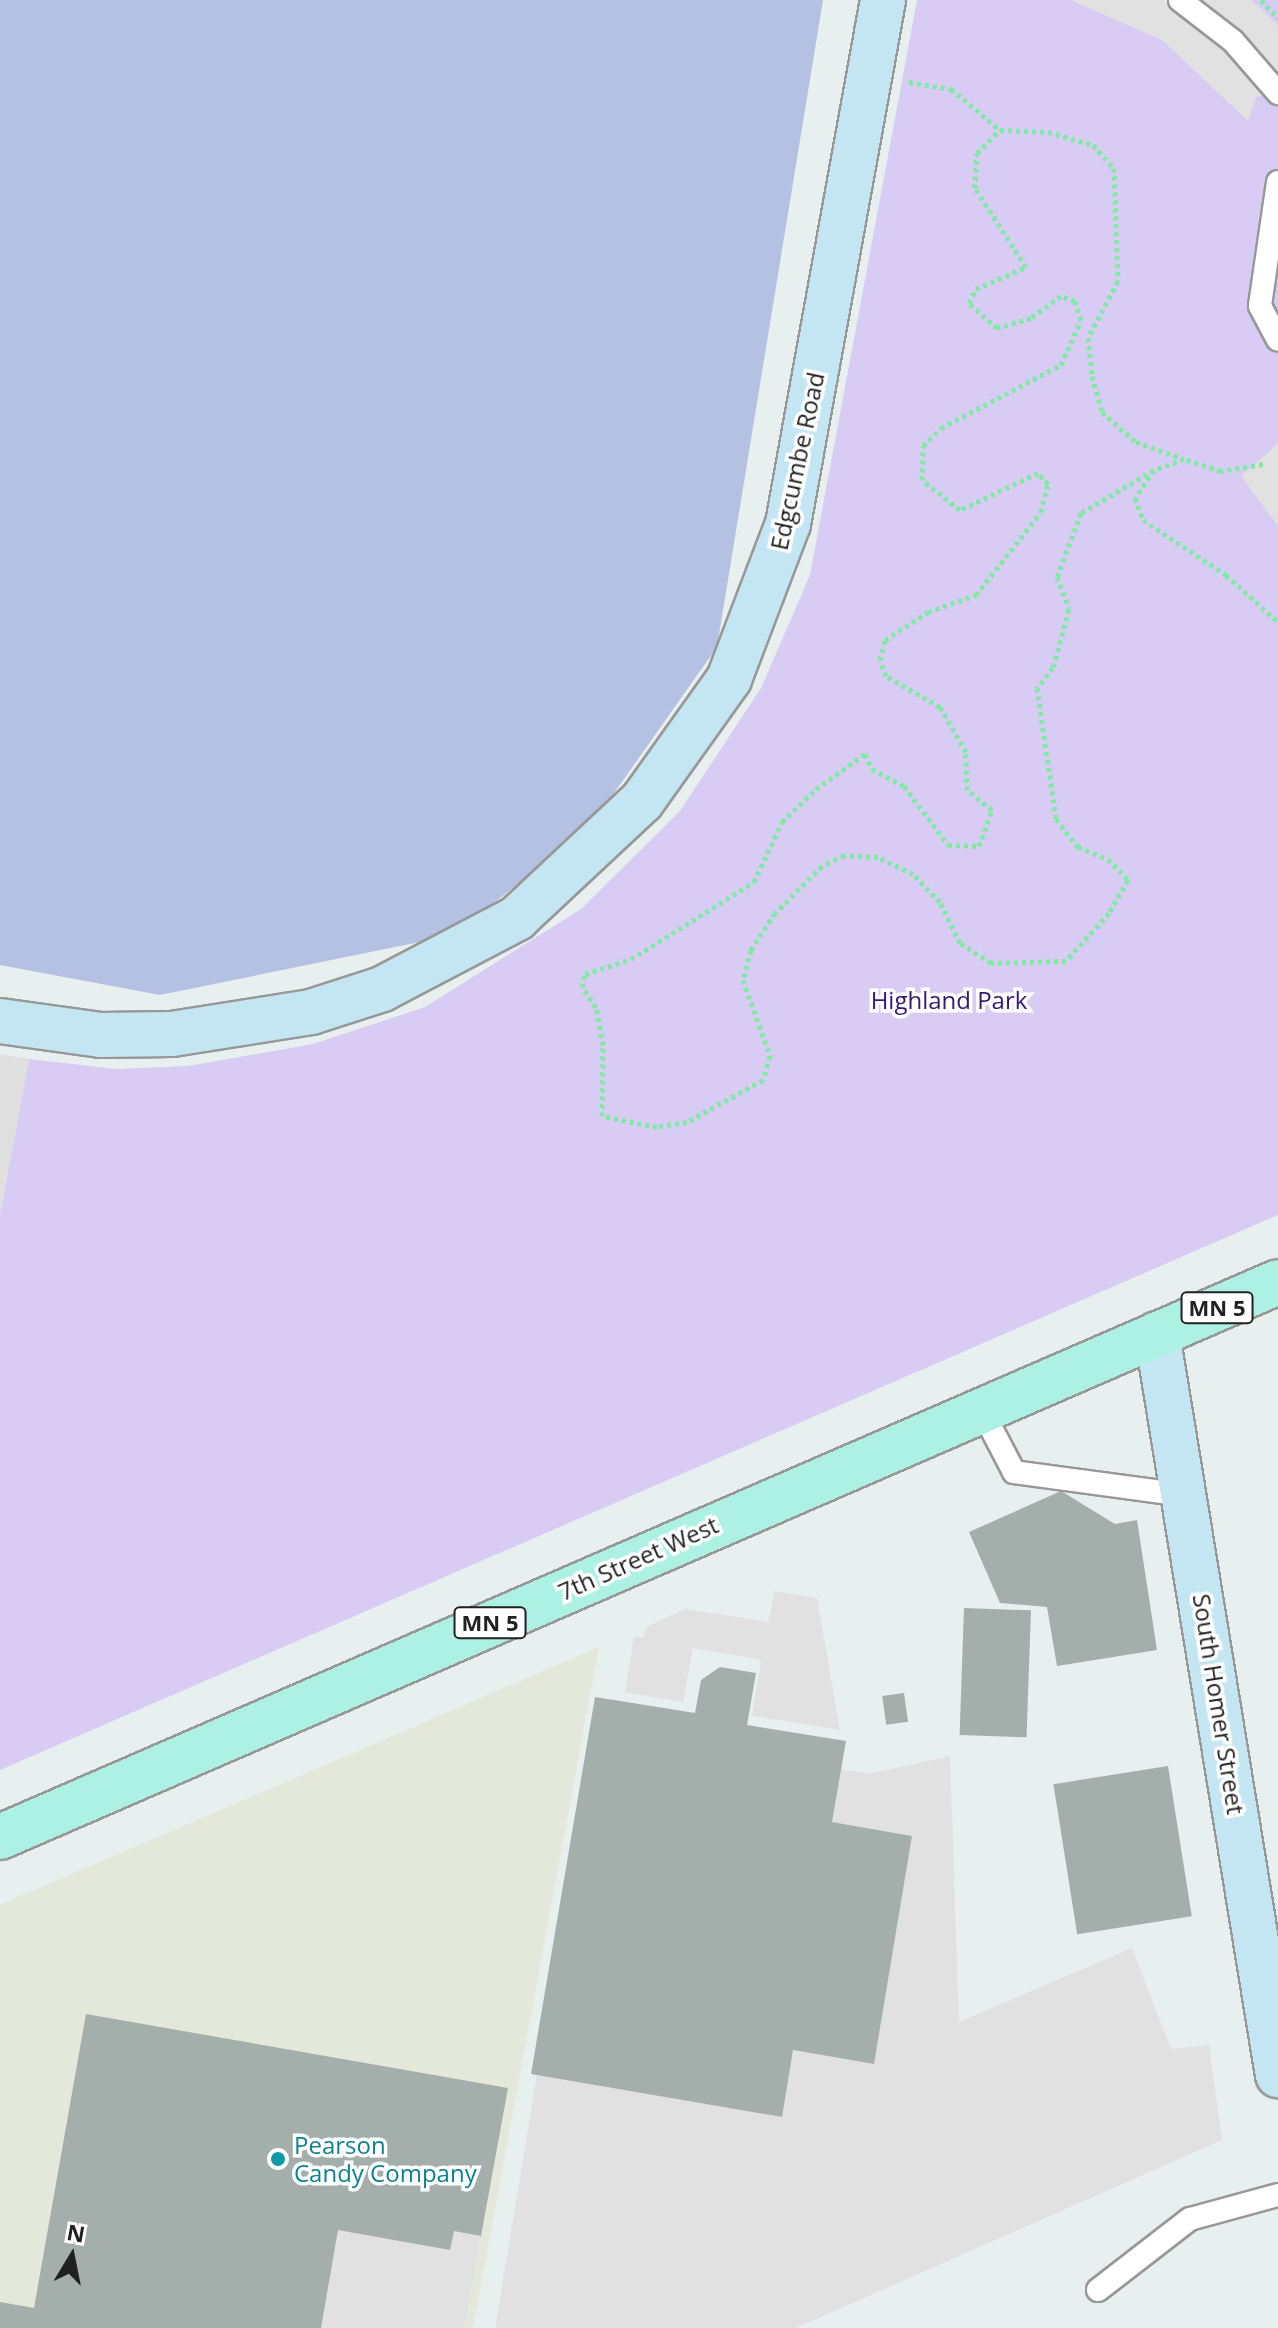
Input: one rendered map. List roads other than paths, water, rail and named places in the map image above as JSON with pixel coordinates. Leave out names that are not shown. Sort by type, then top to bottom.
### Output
[{"type":"main road","name":"7th Street West","points":[[0,1837],[980,1407],[1278,1282]]},
{"type":"street","name":"Edgcumbe Road","points":[[0,1021],[101,1035],[172,1034],[311,1012],[382,989],[517,918],[642,801],[729,679],[788,524],[883,0]]},
{"type":"street","name":"South Homer Street","points":[[1157,1334],[1278,2075]]},
{"type":"lane","points":[[1180,0],[1233,41],[1278,93]]},
{"type":"lane","points":[[1278,182],[1260,306],[1278,340]]},
{"type":"lane","points":[[980,1407],[1014,1472],[1184,1495]]},
{"type":"lane","points":[[1098,2290],[1190,2219],[1278,2195]]},
{"type":"place","name":"Pearson Candy Company","points":[[278,2159]]},
{"type":"park label","name":"Highland Park","points":[[949,1000]]}]
